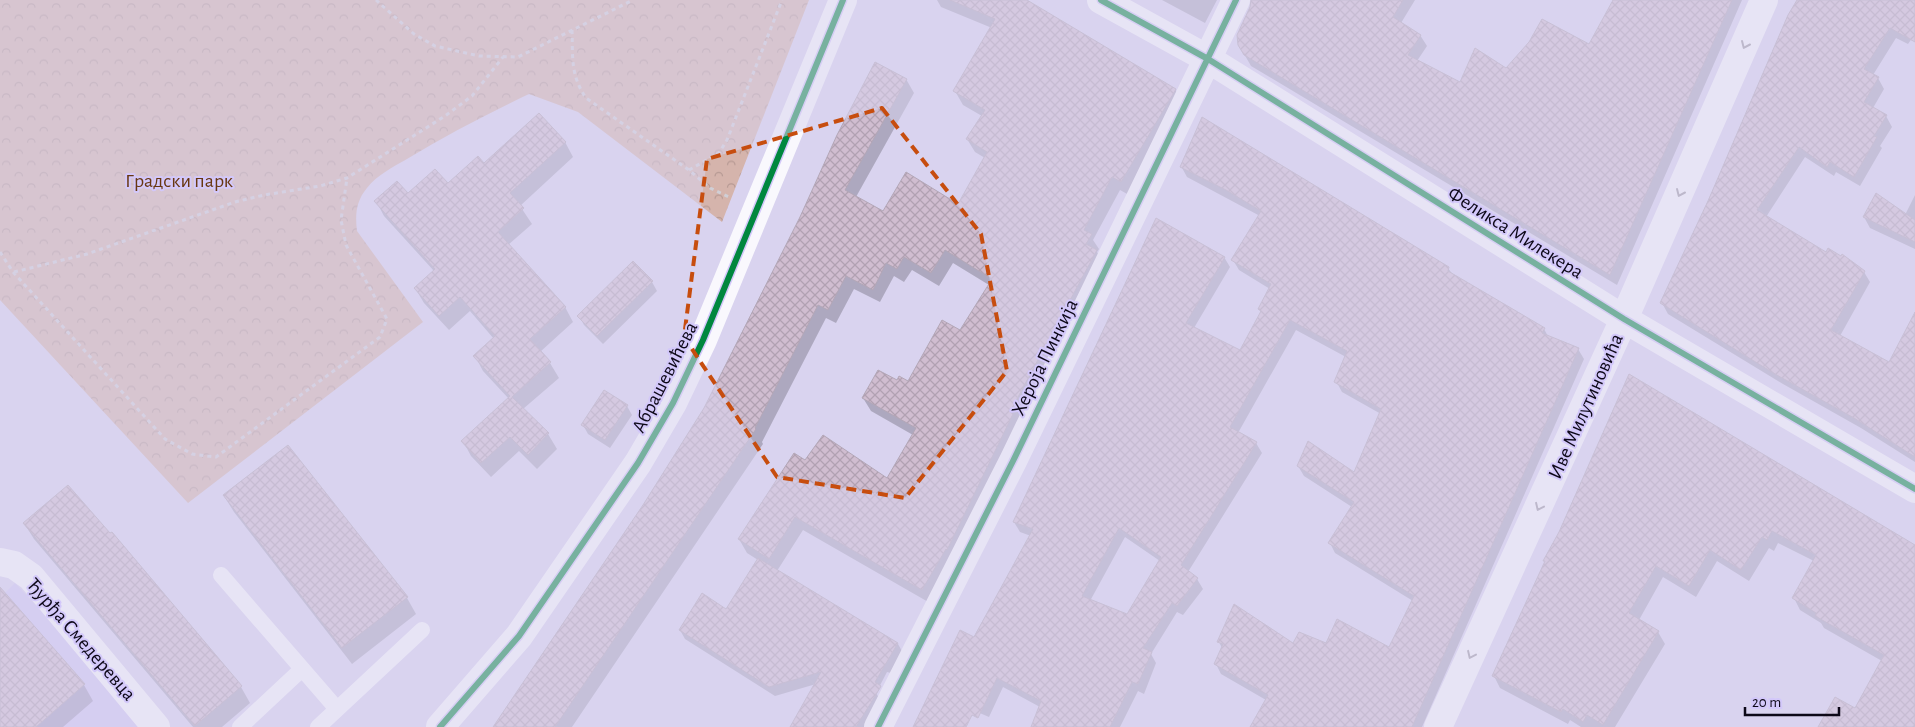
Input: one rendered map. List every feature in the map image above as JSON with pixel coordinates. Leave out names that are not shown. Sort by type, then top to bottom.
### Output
[{"type":"street","name":"Абрашевићева","points":[[440,727],[519,636],[638,463],[673,403],[703,340],[844,0]]},
{"type":"street","name":"Феликса Милекера","points":[[1101,0],[1208,59],[1624,319],[1915,489]]},
{"type":"street","name":"Хероја Пинкија","points":[[878,727],[1013,461],[1236,0]]},
{"type":"street","name":"Иве Милутиновића","points":[[1438,727],[1624,319],[1764,0]]},
{"type":"street","name":"Ђурђа Смедеревца","points":[[0,562],[14,565],[31,577],[156,727]]},
{"type":"lane","points":[[221,575],[338,709]]},
{"type":"lane","points":[[318,727],[422,630]]},
{"type":"lane","points":[[240,727],[302,669]]},
{"type":"path","points":[[376,0],[414,34],[435,46],[479,56],[503,57],[518,57],[633,0]]},
{"type":"path","points":[[689,170],[719,153],[726,140],[782,0]]},
{"type":"path","points":[[572,30],[573,69],[577,85],[586,98],[689,170],[710,188],[757,210]]},
{"type":"path","points":[[13,272],[87,254],[235,202],[264,195],[320,186],[347,178],[445,116],[472,96],[503,57]]},
{"type":"path","points":[[0,252],[13,272],[165,440],[192,454],[216,457],[380,337],[387,319],[346,245],[341,220],[347,178]]},
{"type":"highlighted area","points":[[882,108],[981,234],[1007,371],[905,498],[777,477],[684,337],[707,159]]},
{"type":"shaded area","points":[[15,583],[149,727],[0,727],[0,598]]},
{"type":"green space","name":"Градски парк","points":[[0,0],[809,0],[722,222],[578,112],[529,94],[452,133],[391,168],[371,183],[358,203],[356,214],[357,231],[423,322],[188,503],[0,300]]},
{"type":"building","points":[[950,0],[1027,0],[1176,89],[1121,182],[1112,177],[1084,230],[1092,234],[1086,244],[1097,250],[1010,412],[1013,414],[947,550],[922,590],[795,517],[769,559],[738,539],[794,453],[805,460],[823,435],[887,478],[916,428],[862,398],[878,370],[897,380],[899,376],[908,381],[942,320],[960,330],[992,279],[945,250],[931,273],[904,257],[897,269],[886,263],[873,290],[846,276],[828,310],[818,305],[756,429],[555,727],[493,727],[643,505],[704,408],[800,217],[837,135],[875,62],[907,79],[845,190],[883,211],[906,172],[958,204],[987,152],[966,139],[985,110],[953,91],[995,19]]},
{"type":"building","points":[[1251,0],[1403,0],[1393,17],[1421,35],[1408,55],[1460,82],[1475,48],[1506,68],[1529,42],[1542,19],[1589,44],[1613,0],[1732,0],[1610,275],[1244,55],[1238,45],[1237,35],[1250,7]]},
{"type":"building","points":[[1797,0],[1915,0],[1915,42],[1890,28],[1864,69],[1879,77],[1864,102],[1887,115],[1874,136],[1877,137],[1854,177],[1830,162],[1827,167],[1799,147],[1757,210],[1826,252],[1828,248],[1841,256],[1842,254],[1865,271],[1831,330],[1889,362],[1915,312],[1915,457],[1854,418],[1775,374],[1660,303],[1708,201],[1788,15]]},
{"type":"building","points":[[539,113],[566,142],[510,193],[524,208],[498,232],[566,307],[530,339],[551,362],[512,397],[549,433],[528,455],[510,437],[481,463],[461,441],[510,396],[473,356],[495,336],[460,297],[439,316],[414,288],[435,269],[374,201],[397,181],[408,193],[435,169],[448,183],[478,156],[484,163]]},
{"type":"building","points":[[1202,117],[1449,267],[1448,271],[1545,328],[1542,333],[1579,348],[1412,727],[1250,727],[1268,695],[1214,664],[1223,644],[1217,642],[1234,604],[1293,643],[1299,632],[1326,643],[1337,619],[1389,647],[1414,596],[1328,543],[1354,502],[1297,466],[1308,441],[1354,472],[1381,409],[1334,382],[1347,351],[1290,320],[1230,427],[1257,442],[1181,565],[1198,578],[1177,606],[1172,603],[1143,648],[1152,652],[1138,684],[1132,682],[1110,727],[1031,727],[1041,701],[997,678],[978,718],[972,715],[966,727],[913,727],[960,630],[974,637],[1033,529],[1013,522],[1156,218],[1225,257],[1186,323],[1240,350],[1261,311],[1258,309],[1271,284],[1231,260],[1261,211],[1226,190],[1180,167]],"holes":[[[1119,528],[1161,557],[1127,614],[1082,596]]]},
{"type":"building","points":[[1876,193],[1915,220],[1915,242],[1863,217]]},
{"type":"building","points":[[633,261],[653,281],[597,336],[577,316]]},
{"type":"building","points":[[1629,374],[1915,545],[1915,727],[1818,727],[1835,697],[1855,708],[1884,655],[1815,616],[1816,613],[1792,598],[1816,555],[1772,531],[1767,540],[1762,537],[1741,570],[1710,550],[1689,586],[1656,566],[1629,613],[1659,631],[1603,725],[1587,715],[1583,722],[1563,709],[1561,712],[1492,676],[1545,561],[1543,561],[1559,532]]},
{"type":"building","points":[[604,390],[628,405],[605,440],[581,425]]},
{"type":"building","points":[[288,445],[408,597],[342,648],[223,495]]},
{"type":"building","points":[[68,485],[110,533],[112,532],[242,686],[195,726],[23,523]]},
{"type":"building","points":[[758,558],[898,643],[875,682],[881,686],[880,688],[856,727],[790,727],[821,672],[769,687],[679,630],[702,593],[726,609]]},
{"type":"building","points":[[0,587],[85,684],[36,727],[0,727]]},
{"type":"cycle path","points":[[440,727],[519,636],[638,463],[673,403],[703,340],[843,0]]},
{"type":"cycle path","points":[[1101,0],[1208,59],[1624,319],[1915,489]]},
{"type":"cycle path","points":[[878,727],[1013,461],[1236,0]]}]
